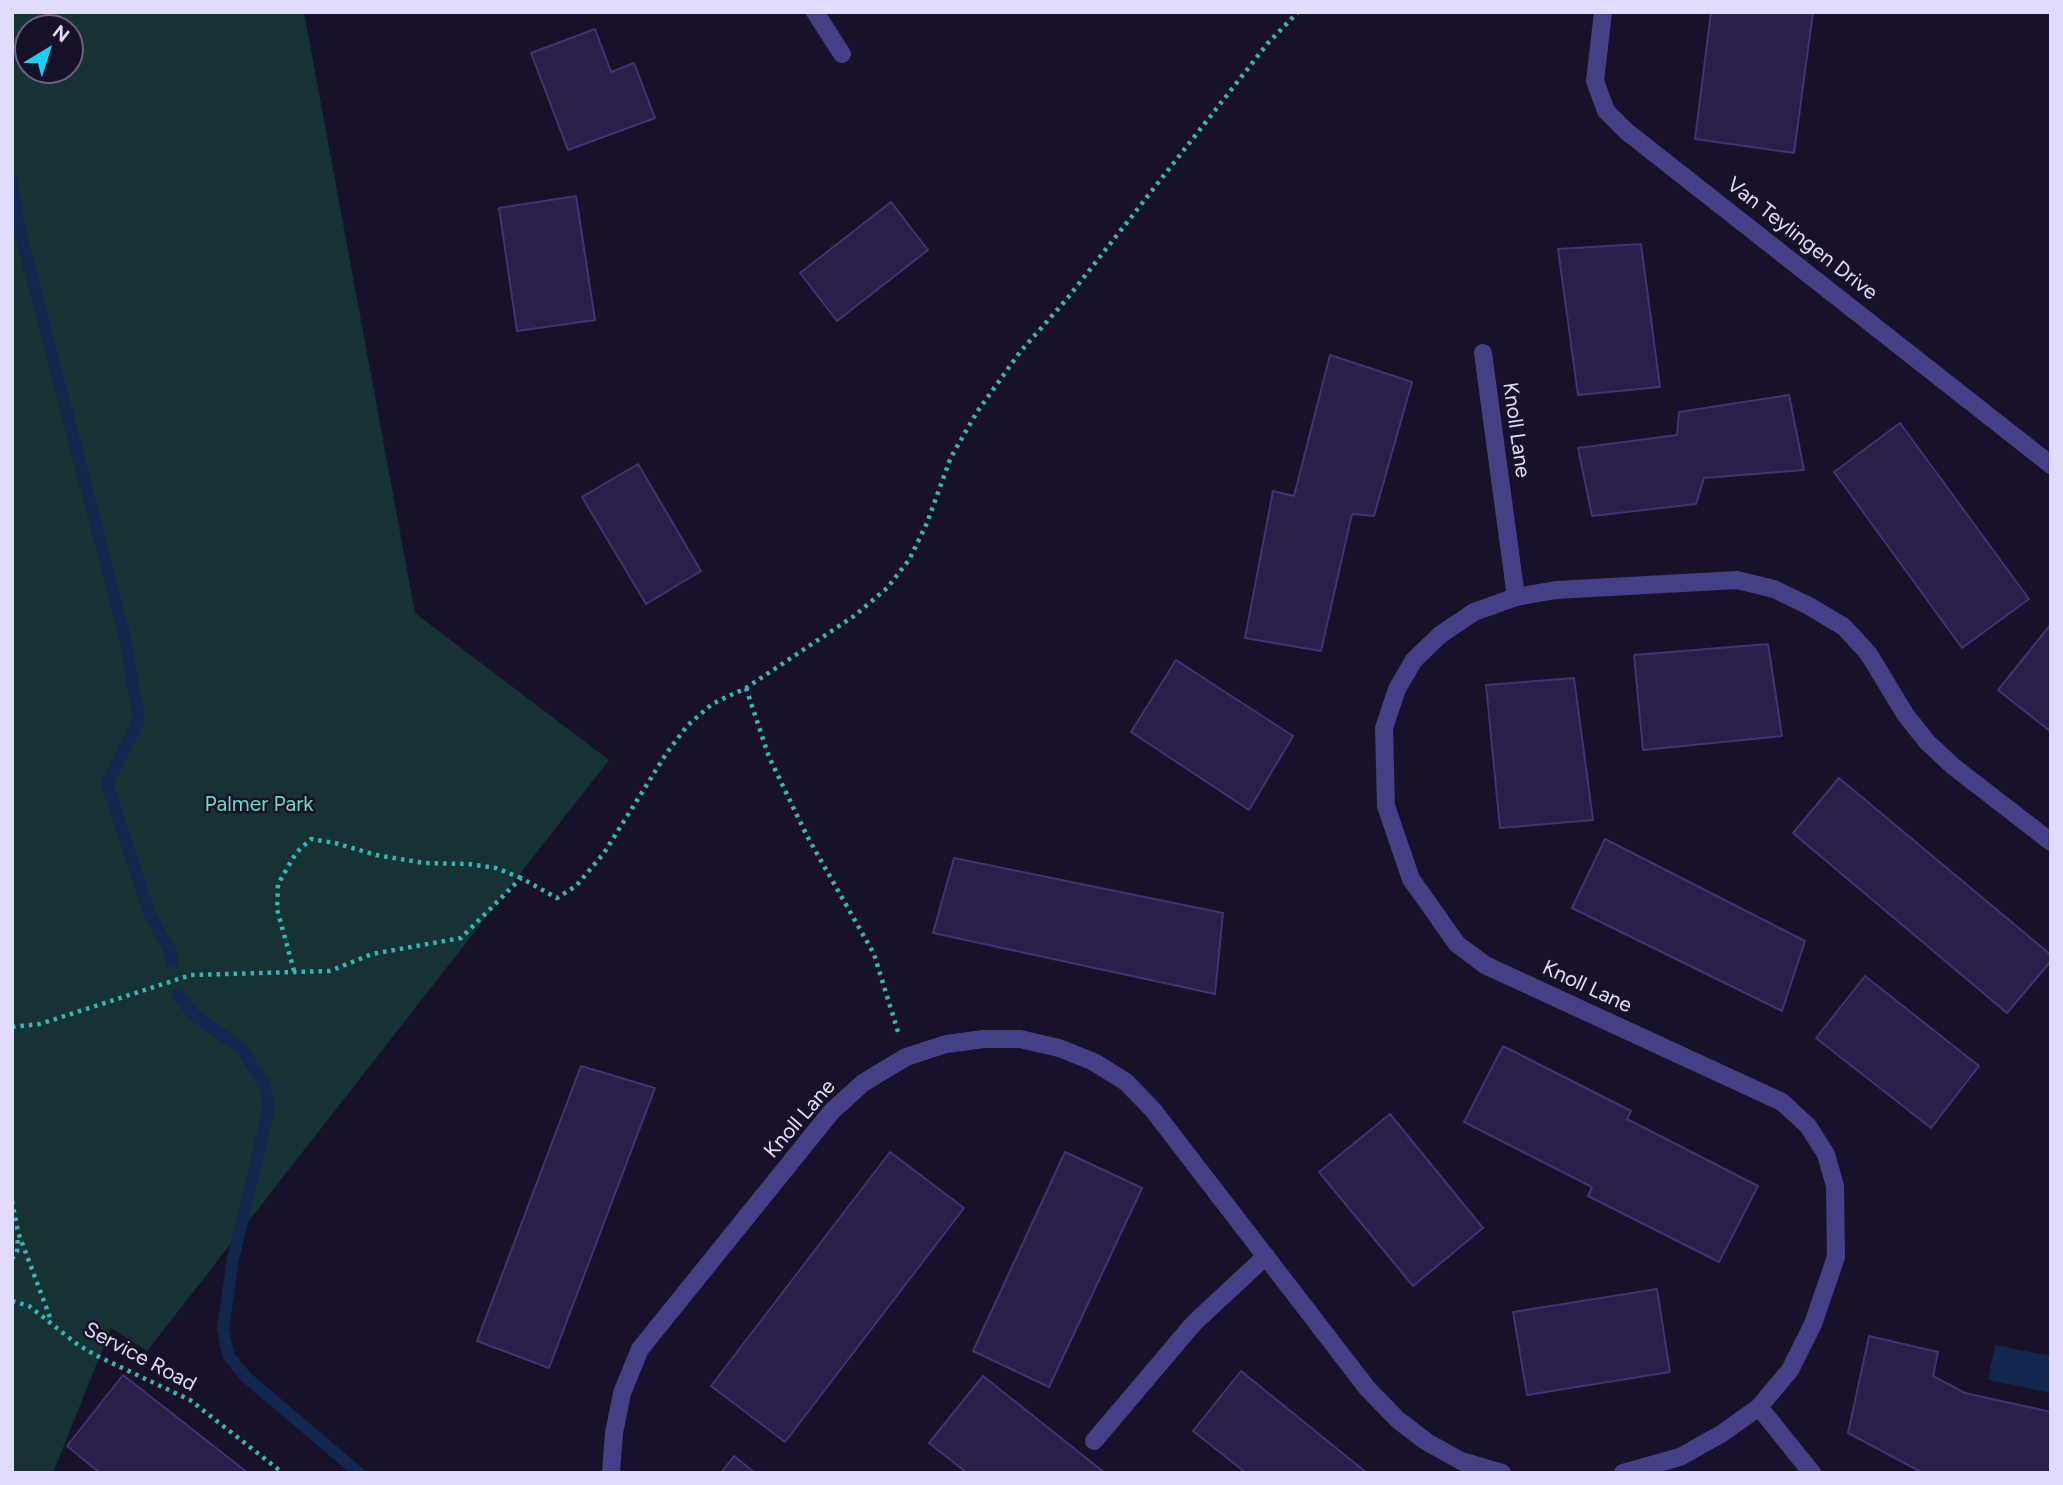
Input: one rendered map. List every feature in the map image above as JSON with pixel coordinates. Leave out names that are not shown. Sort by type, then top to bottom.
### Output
[{"type":"street","points":[[815,12],[842,54]]},
{"type":"street","name":"Van Teylingen Drive","points":[[1603,12],[1595,81],[1606,111],[1626,131],[2051,465]]},
{"type":"street","name":"Knoll Lane","points":[[1483,353],[1516,597]]},
{"type":"street","name":"Knoll Lane","points":[[1623,1473],[1680,1457],[1721,1434],[1759,1407],[1790,1370],[1813,1324],[1836,1257],[1835,1186],[1826,1154],[1808,1126],[1782,1102],[1485,965],[1457,944],[1411,879],[1386,806],[1384,728],[1397,690],[1414,660],[1440,635],[1474,612],[1516,597],[1556,590],[1737,580],[1774,589],[1843,627],[1868,653],[1905,714],[1927,742],[1954,767],[2051,842]]},
{"type":"street","name":"Knoll Lane","points":[[611,1473],[614,1433],[622,1393],[640,1349],[832,1111],[863,1083],[905,1057],[946,1044],[984,1039],[1020,1039],[1059,1048],[1094,1062],[1126,1082],[1153,1110],[1367,1388],[1398,1420],[1427,1442],[1461,1461],[1502,1473]]},
{"type":"street","points":[[1094,1441],[1194,1323],[1266,1256]]},
{"type":"street","points":[[1759,1407],[1812,1473]]},
{"type":"path","points":[[294,971],[277,909],[278,884],[296,853],[311,839],[376,855],[424,863],[496,867],[557,898],[576,887],[604,853],[666,754],[687,726],[712,704],[746,688],[854,617],[887,588],[909,560],[927,523],[951,457],[977,412],[1020,352],[1066,300],[1268,43],[1298,12]]},
{"type":"path","points":[[746,688],[769,757],[807,836],[874,954],[905,1057]]},
{"type":"path","points":[[12,1027],[40,1024],[191,975],[330,971],[372,954],[461,938],[521,878]]},
{"type":"path","points":[[12,1201],[18,1232],[51,1322]]},
{"type":"path","points":[[12,1259],[17,1252],[18,1232]]},
{"type":"path","name":"Service Road","points":[[12,1301],[29,1306],[95,1355],[190,1400],[283,1473]]},
{"type":"green space","name":"Palmer Park","points":[[12,12],[304,12],[415,613],[609,760],[147,1351],[111,1328],[53,1473],[12,1473]]},
{"type":"water","points":[[1995,1345],[2051,1356],[2051,1393],[1988,1380]]},
{"type":"building","points":[[1711,12],[1813,12],[1794,153],[1695,139]]},
{"type":"building","points":[[595,29],[611,72],[634,63],[655,118],[568,150],[531,53]]},
{"type":"building","points":[[576,196],[595,320],[517,331],[499,208]]},
{"type":"building","points":[[891,202],[928,250],[837,321],[800,273]]},
{"type":"building","points":[[1641,244],[1660,387],[1578,395],[1558,249]]},
{"type":"building","points":[[1330,355],[1412,382],[1374,516],[1352,514],[1321,651],[1245,638],[1273,491],[1294,496]]},
{"type":"building","points":[[1789,395],[1804,470],[1704,478],[1696,504],[1592,516],[1578,448],[1677,435],[1679,412]]},
{"type":"building","points":[[1900,423],[2029,599],[1962,648],[1834,472]]},
{"type":"building","points":[[638,464],[701,571],[646,604],[582,497]]},
{"type":"building","points":[[2051,624],[2051,732],[1998,690]]},
{"type":"building","points":[[1768,644],[1782,736],[1643,750],[1634,655]]},
{"type":"building","points":[[1176,660],[1293,736],[1249,810],[1131,732]]},
{"type":"building","points":[[1574,678],[1593,820],[1500,828],[1486,685]]},
{"type":"building","points":[[1839,778],[2051,955],[2051,961],[2007,1013],[1793,833]]},
{"type":"building","points":[[1605,839],[1805,941],[1782,1011],[1572,908]]},
{"type":"building","points":[[954,858],[1223,913],[1215,994],[933,933]]},
{"type":"building","points":[[1865,976],[1979,1066],[1931,1128],[1816,1038]]},
{"type":"building","points":[[1503,1046],[1631,1111],[1627,1119],[1758,1186],[1719,1262],[1588,1196],[1592,1187],[1464,1122]]},
{"type":"building","points":[[581,1066],[655,1088],[549,1368],[477,1341]]},
{"type":"building","points":[[1390,1114],[1483,1228],[1413,1286],[1319,1172]]},
{"type":"building","points":[[890,1152],[964,1208],[785,1442],[711,1386]]},
{"type":"building","points":[[1065,1152],[1142,1188],[1049,1387],[973,1351]]},
{"type":"building","points":[[1657,1289],[1670,1372],[1527,1395],[1513,1312]]},
{"type":"building","points":[[1869,1336],[1938,1352],[1933,1376],[1965,1393],[2051,1412],[2051,1473],[1923,1473],[1848,1433]]},
{"type":"building","points":[[1241,1371],[1367,1473],[1246,1473],[1193,1431]]},
{"type":"building","points":[[123,1375],[248,1473],[100,1473],[67,1446]]},
{"type":"building","points":[[983,1376],[1105,1473],[967,1473],[929,1443]]},
{"type":"building","points":[[734,1456],[755,1473],[721,1473]]},
{"type":"waterway","points":[[12,181],[17,220],[125,638],[139,719],[107,783],[149,913],[170,951],[172,961]]},
{"type":"waterway","points":[[178,995],[194,1015],[242,1049],[264,1084],[269,1108],[233,1259],[223,1329],[228,1355],[246,1377],[359,1473]]}]
